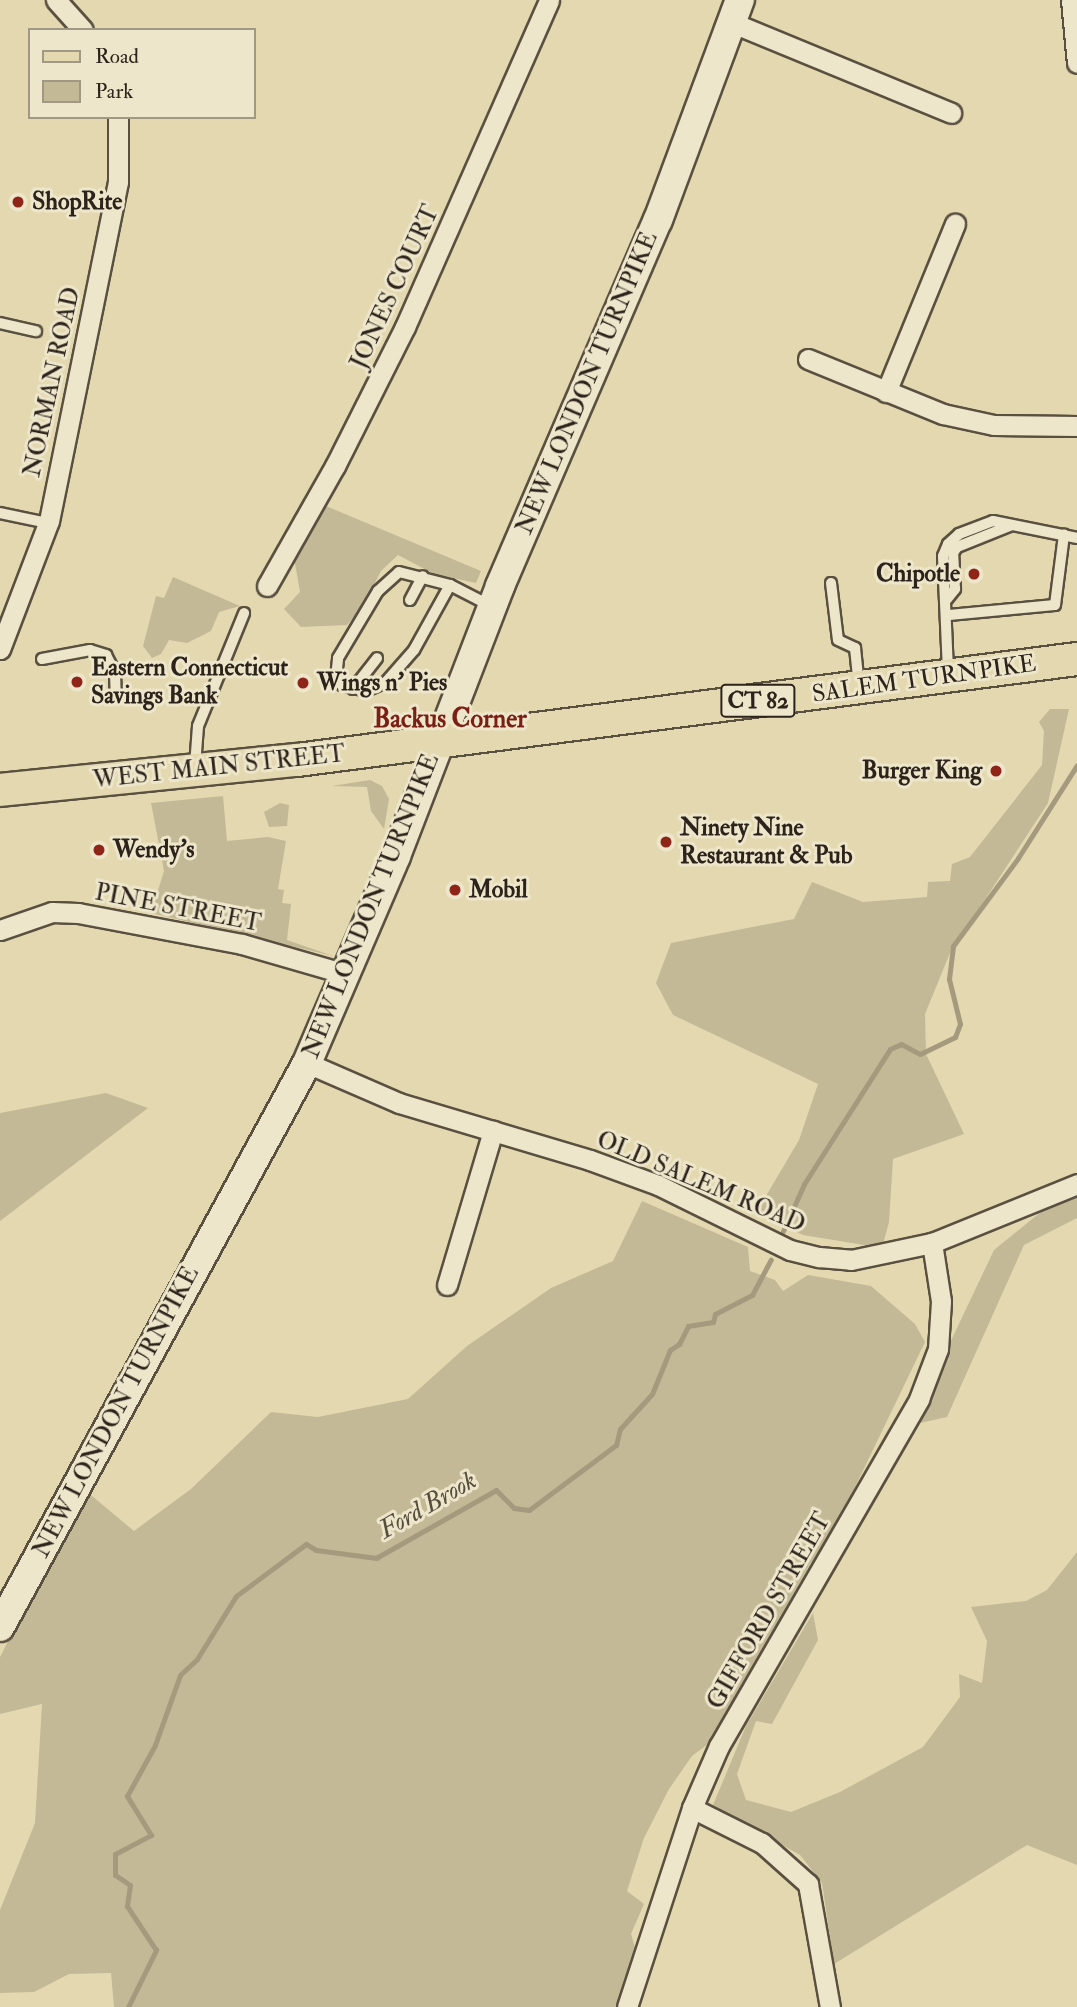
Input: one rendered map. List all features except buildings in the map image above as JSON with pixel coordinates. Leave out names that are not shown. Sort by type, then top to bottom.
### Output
[{"type":"main road","name":"NEW LONDON TURNPIKE","points":[[0,1627],[307,1063],[346,974],[491,606],[647,244],[736,12]]},
{"type":"main road","name":"SALEM TURNPIKE","points":[[438,742],[1077,659]]},
{"type":"main road","name":"WEST MAIN STREET","points":[[0,790],[438,742]]},
{"type":"street","points":[[56,0],[81,28]]},
{"type":"street","name":"JONES COURT","points":[[267,586],[335,466],[405,327],[549,0]]},
{"type":"street","points":[[1071,0],[1077,63]]},
{"type":"street","points":[[736,12],[951,113]]},
{"type":"street","name":"NORMAN ROAD","points":[[0,649],[48,523],[118,182],[118,119]]},
{"type":"street","points":[[886,392],[955,224]]},
{"type":"street","points":[[808,359],[943,414],[994,425],[1077,426]]},
{"type":"street","name":"PINE STREET","points":[[0,930],[52,912],[78,912],[242,944],[346,974]]},
{"type":"street","name":"OLD SALEM ROAD","points":[[307,1063],[400,1104],[658,1185],[800,1252],[851,1260],[932,1243],[1077,1184]]},
{"type":"street","points":[[447,1285],[493,1131]]},
{"type":"street","name":"GIFFORD STREET","points":[[627,2007],[692,1808],[719,1746],[919,1399],[938,1349],[941,1301],[932,1243]]},
{"type":"street","points":[[692,1808],[762,1843],[808,1884],[831,2007]]},
{"type":"lane","points":[[0,323],[36,331]]},
{"type":"lane","points":[[0,513],[48,523]]},
{"type":"lane","points":[[948,676],[947,599],[955,589],[953,553],[957,547],[1012,524],[1077,538]]},
{"type":"lane","points":[[948,615],[1055,604],[1064,535]]},
{"type":"lane","points":[[450,585],[414,650],[386,682],[366,691],[353,689],[336,678],[338,658],[378,591],[399,572],[450,585],[491,606]]},
{"type":"lane","points":[[410,600],[423,576]]},
{"type":"lane","points":[[831,583],[838,640],[855,648],[859,688]]},
{"type":"lane","points":[[195,770],[198,726],[244,613]]},
{"type":"lane","points":[[42,659],[90,650],[106,655],[115,673],[116,696]]},
{"type":"lane","points":[[353,689],[377,658]]},
{"type":"green space","points":[[326,506],[481,571],[476,583],[434,574],[398,555],[381,571],[363,606],[347,625],[301,627],[284,609],[300,592],[294,558]]},
{"type":"green space","points":[[173,577],[240,606],[219,612],[211,631],[187,643],[169,640],[161,654],[152,658],[143,646],[156,596],[164,598]]},
{"type":"green space","points":[[1050,709],[1069,709],[1048,803],[950,953],[925,1014],[926,1054],[964,1134],[893,1159],[889,1222],[882,1248],[803,1235],[756,1213],[799,1140],[818,1084],[673,1015],[656,983],[671,943],[794,919],[812,882],[863,902],[927,897],[928,882],[950,881],[952,864],[970,857],[1042,765],[1044,731],[1039,722]]},
{"type":"green space","points":[[370,780],[382,786],[389,799],[384,829],[371,811],[367,787],[332,786]]},
{"type":"green space","points":[[223,796],[227,841],[268,837],[286,841],[278,889],[284,890],[282,903],[291,904],[287,940],[333,956],[151,913],[164,871],[151,803]]},
{"type":"green space","points":[[280,803],[289,805],[287,826],[269,827],[264,812]]},
{"type":"green space","points":[[106,1093],[148,1108],[0,1221],[0,1113]]},
{"type":"green space","points":[[1077,1198],[1077,1218],[1024,1245],[947,1417],[911,1425],[994,1250],[1042,1211]]},
{"type":"green space","points":[[642,1201],[748,1247],[750,1271],[775,1280],[783,1291],[808,1275],[871,1286],[915,1324],[925,1342],[829,1541],[810,1564],[712,1741],[692,1756],[669,1789],[644,1838],[627,1891],[644,1904],[631,1934],[636,1951],[620,2007],[114,2007],[111,1973],[69,1974],[34,1992],[0,1993],[0,1910],[35,1823],[42,1704],[0,1714],[0,1657],[86,1491],[134,1531],[191,1489],[271,1412],[318,1417],[408,1399],[467,1346],[551,1288],[613,1261]]},
{"type":"green space","points":[[1077,1552],[1077,1865],[1027,1845],[834,1964],[822,1883],[800,1855],[713,1805],[746,1726],[813,1613],[818,1640],[772,1724],[756,1721],[737,1774],[746,1800],[791,1812],[840,1792],[923,1747],[960,1697],[959,1674],[982,1683],[987,1641],[971,1607],[1026,1601],[1047,1590]]},
{"type":"waterway","points":[[783,1231],[804,1184],[890,1049],[901,1044],[920,1054],[955,1037],[960,1024],[949,979],[953,946],[1018,858],[1077,765]]},
{"type":"waterway","name":"Ford Brook","points":[[128,2007],[156,1950],[127,1906],[130,1885],[115,1875],[115,1854],[151,1835],[127,1796],[155,1745],[180,1675],[197,1659],[236,1596],[306,1544],[316,1550],[376,1558],[496,1490],[514,1508],[529,1510],[616,1445],[620,1429],[652,1394],[670,1350],[679,1344],[688,1326],[713,1322],[715,1314],[752,1295],[771,1260]]},
{"type":"place","name":"ShopRite","points":[[18,202]]},
{"type":"place","name":"Chipotle","points":[[974,574]]},
{"type":"place","name":"Eastern Connecticut Savings Bank","points":[[77,682]]},
{"type":"place","name":"Wings n' Pies","points":[[303,683]]},
{"type":"place","name":"Burger King","points":[[996,771]]},
{"type":"place","name":"Ninety Nine Restaurant & Pub","points":[[666,842]]},
{"type":"place","name":"Wendy's","points":[[99,850]]},
{"type":"place","name":"Mobil","points":[[455,890]]},
{"type":"district","name":"Backus Corner","points":[[450,720]]}]
